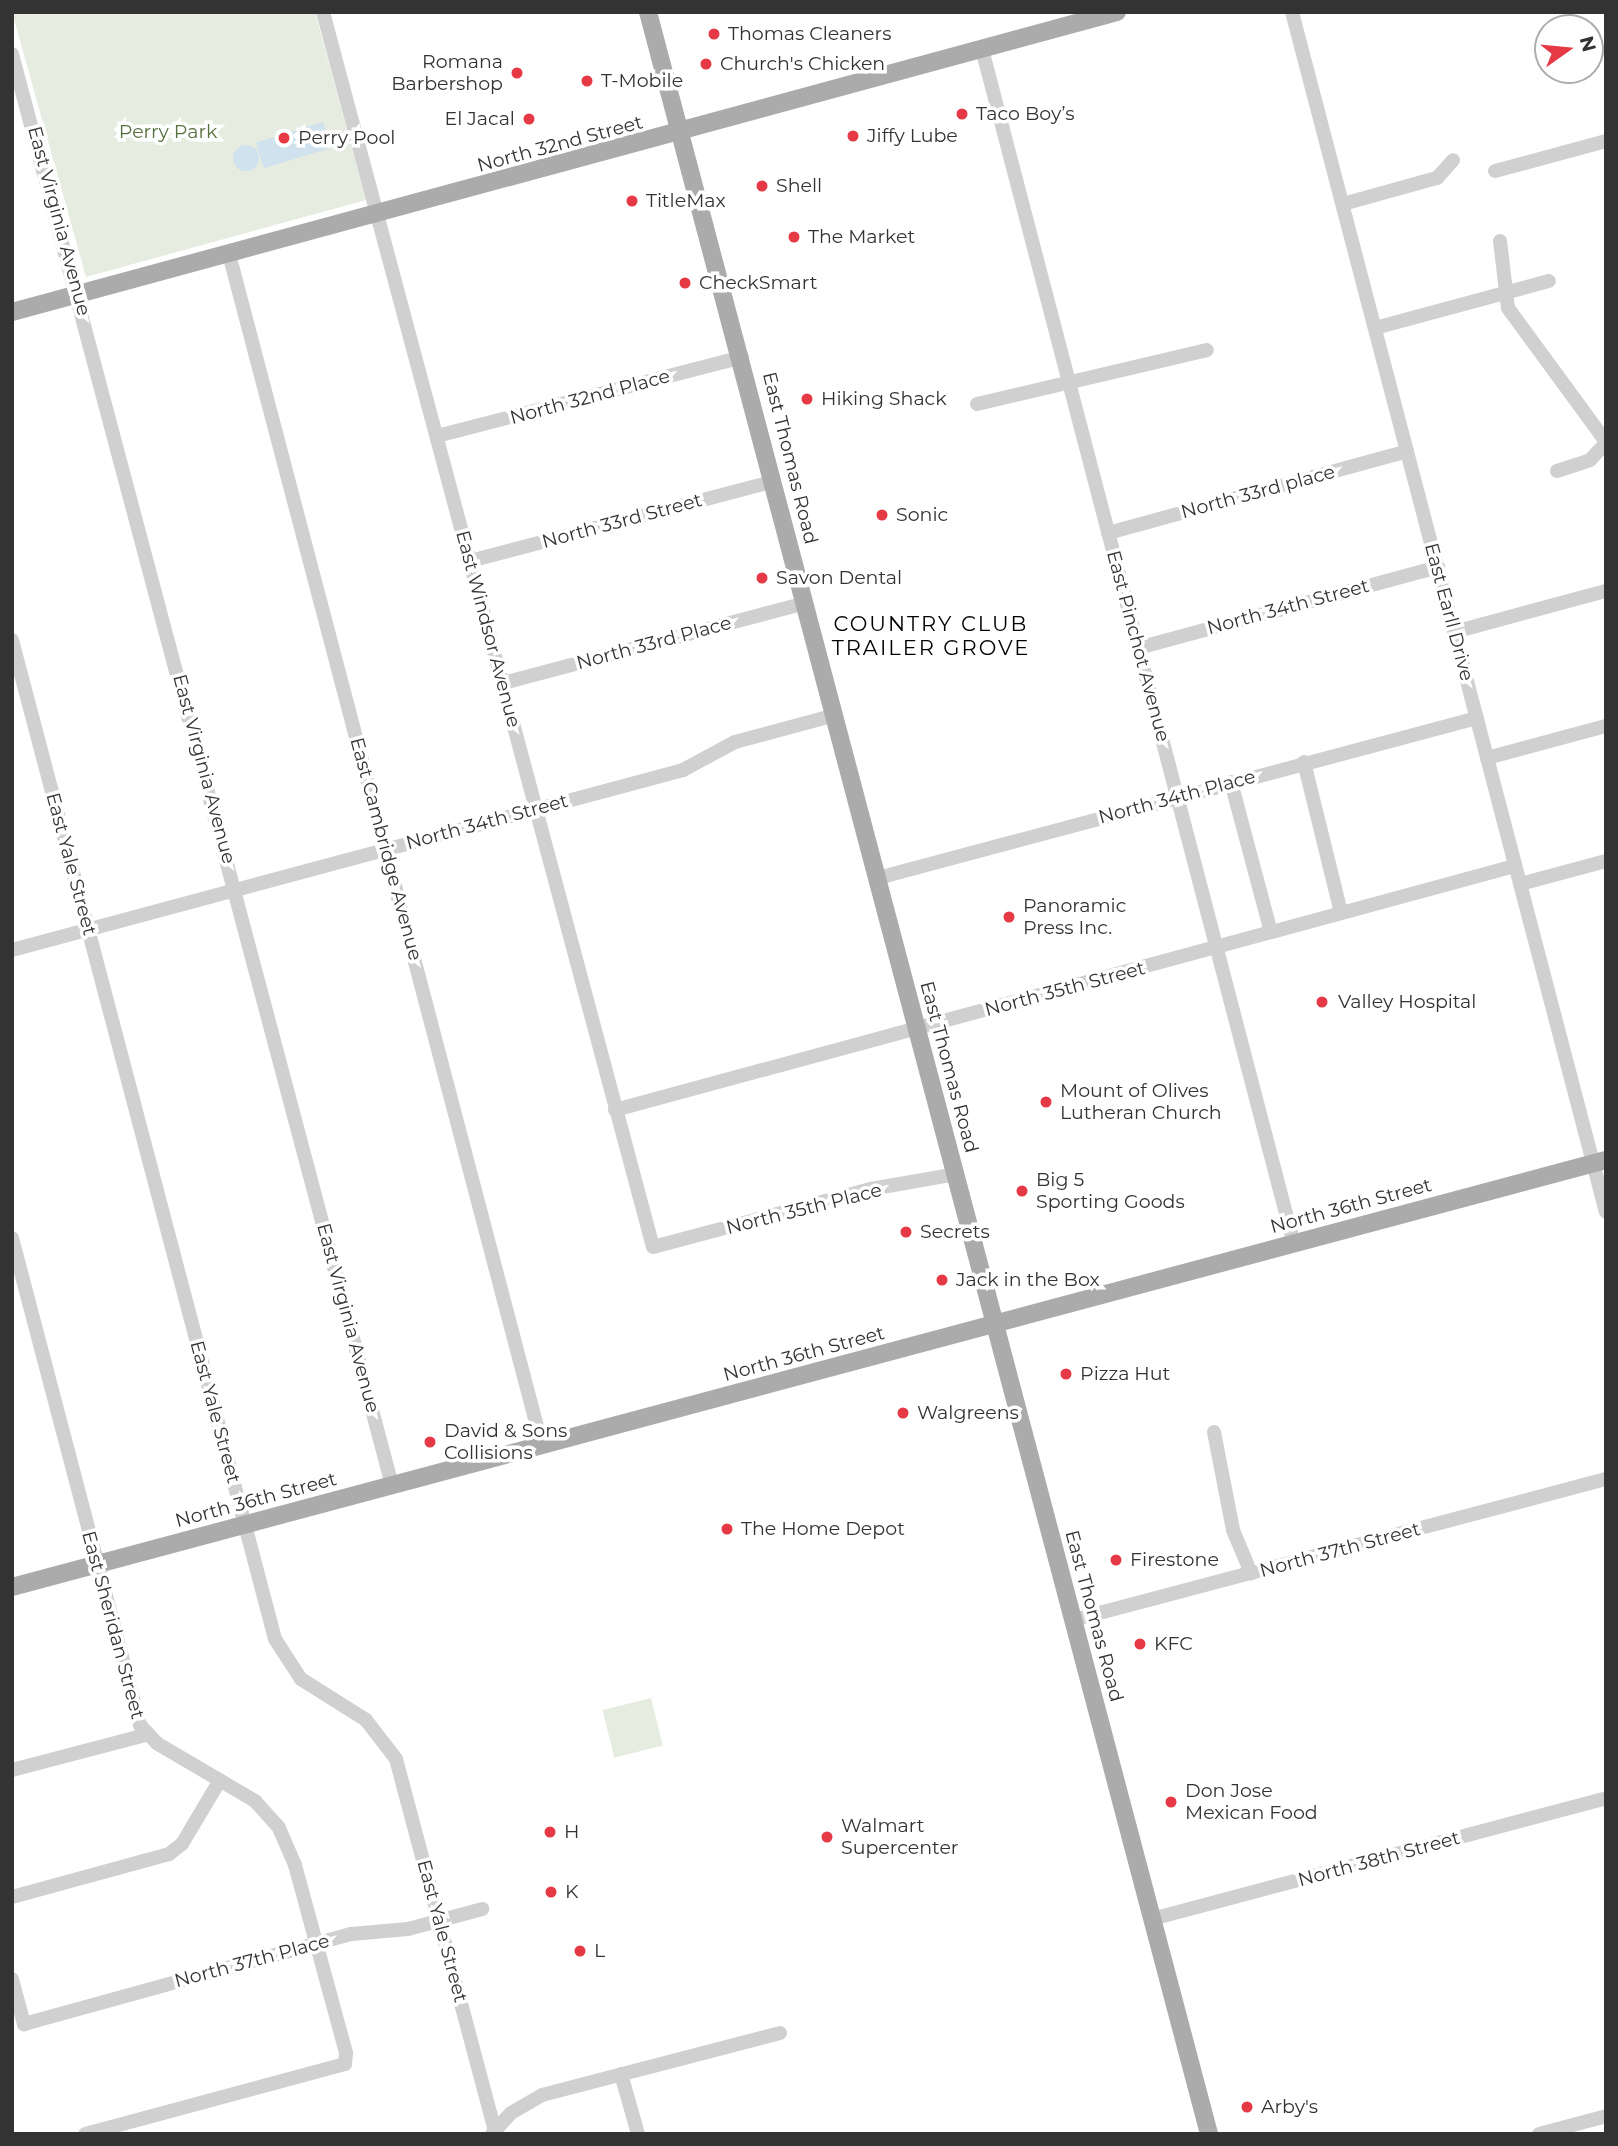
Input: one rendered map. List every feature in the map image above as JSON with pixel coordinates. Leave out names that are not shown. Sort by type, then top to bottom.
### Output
[{"type":"main road","name":"East Thomas Road","points":[[648,12],[742,357],[1209,2134]]},
{"type":"main road","name":"North 32nd Street","points":[[12,312],[380,215],[1117,12]]},
{"type":"main road","name":"North 36th Street","points":[[12,1587],[1600,1162]]},
{"type":"street","name":"East Windsor Avenue","points":[[323,12],[380,215],[653,1247]]},
{"type":"street","name":"East Earll Drive","points":[[1293,12],[1515,866],[1600,1162],[1606,1212]]},
{"type":"street","name":"East Pinchot Avenue","points":[[982,49],[1294,1244]]},
{"type":"street","name":"East Virginia Avenue","points":[[12,54],[79,295],[392,1485]]},
{"type":"street","points":[[1495,171],[1606,141]]},
{"type":"street","points":[[1343,204],[1437,178],[1453,160]]},
{"type":"street","points":[[1500,241],[1508,308],[1606,442],[1590,460],[1557,471]]},
{"type":"street","name":"East Cambridge Avenue","points":[[229,254],[542,1445]]},
{"type":"street","points":[[1375,328],[1549,281]]},
{"type":"street","points":[[977,404],[1068,380],[1207,350]]},
{"type":"street","name":"North 32nd Place","points":[[437,436],[742,357]]},
{"type":"street","name":"North 33rd place","points":[[1108,533],[1408,452]]},
{"type":"street","name":"North 33rd Street","points":[[470,561],[774,481]]},
{"type":"street","name":"North 34th Street","points":[[1138,648],[1438,567]]},
{"type":"street","points":[[1454,632],[1606,591]]},
{"type":"street","name":"North 33rd Place","points":[[503,683],[806,603]]},
{"type":"street","name":"East Yale Street","points":[[12,640],[244,1525],[281,1655],[301,1679],[373,1726],[396,1759],[495,2132]]},
{"type":"street","name":"North 34th Street","points":[[12,950],[692,767],[735,742],[835,715]]},
{"type":"street","name":"North 34th Place","points":[[878,878],[1304,762],[1477,718]]},
{"type":"street","points":[[1487,758],[1606,726]]},
{"type":"street","points":[[1304,762],[1343,912]]},
{"type":"street","points":[[1231,782],[1271,932]]},
{"type":"street","points":[[1520,884],[1606,860]]},
{"type":"street","name":"North 35th Street","points":[[615,1110],[1515,866]]},
{"type":"street","name":"North 35th Place","points":[[653,1247],[871,1189],[956,1174]]},
{"type":"street","name":"East Sheridan Street","points":[[12,1238],[97,1564],[145,1735],[255,1801],[279,1828],[316,1944],[345,2064],[85,2134]]},
{"type":"street","points":[[1214,1432],[1233,1530],[1251,1573]]},
{"type":"street","name":"North 37th Street","points":[[1073,1620],[1606,1479]]},
{"type":"street","points":[[12,1770],[145,1735]]},
{"type":"street","points":[[12,1897],[170,1854],[183,1844],[220,1780]]},
{"type":"street","name":"North 38th Street","points":[[1152,1919],[1606,1798]]},
{"type":"street","name":"North 37th Place","points":[[12,1979],[24,2024],[316,1944],[439,1921],[482,1909]]},
{"type":"street","points":[[495,2132],[542,2095],[780,2033]]},
{"type":"street","points":[[621,2074],[638,2134]]},
{"type":"street","points":[[1539,2134],[1606,2116]]},
{"type":"green space","name":"Perry Park","points":[[12,12],[315,12],[366,200],[86,277]]},
{"type":"green space","points":[[651,1698],[663,1746],[614,1758],[602,1710]]},
{"type":"water","points":[[323,122],[331,148],[264,168],[256,142]]},
{"type":"water","points":[[246,145],[255,149],[259,158],[255,167],[246,171],[237,167],[233,158],[237,149]]},
{"type":"place","name":"Thomas Cleaners","points":[[714,34]]},
{"type":"place","name":"Church's Chicken","points":[[706,64]]},
{"type":"place","name":"Romana Barbershop","points":[[517,73]]},
{"type":"place","name":"T-Mobile","points":[[587,81]]},
{"type":"place","name":"Taco Boy’s","points":[[962,114]]},
{"type":"place","name":"El Jacal","points":[[529,119]]},
{"type":"place","name":"Jiffy Lube","points":[[853,136]]},
{"type":"place","name":"Perry Pool","points":[[284,138]]},
{"type":"place","name":"Shell","points":[[762,186]]},
{"type":"place","name":"TitleMax","points":[[632,201]]},
{"type":"place","name":"The Market","points":[[794,237]]},
{"type":"place","name":"CheckSmart","points":[[685,283]]},
{"type":"place","name":"Hiking Shack","points":[[807,399]]},
{"type":"place","name":"Sonic","points":[[882,515]]},
{"type":"place","name":"Savon Dental","points":[[762,578]]},
{"type":"place","name":"Panoramic Press Inc.","points":[[1009,917]]},
{"type":"place","name":"Valley Hospital","points":[[1322,1002]]},
{"type":"place","name":"Mount of Olives Lutheran Church","points":[[1046,1102]]},
{"type":"place","name":"Big 5 Sporting Goods","points":[[1022,1191]]},
{"type":"place","name":"Secrets","points":[[906,1232]]},
{"type":"place","name":"Jack in the Box","points":[[942,1280]]},
{"type":"place","name":"Pizza Hut","points":[[1066,1374]]},
{"type":"place","name":"Walgreens","points":[[903,1413]]},
{"type":"place","name":"David & Sons Collisions","points":[[430,1442]]},
{"type":"place","name":"The Home Depot","points":[[727,1529]]},
{"type":"place","name":"Firestone","points":[[1116,1560]]},
{"type":"place","name":"KFC","points":[[1140,1644]]},
{"type":"place","name":"Don Jose Mexican Food","points":[[1171,1802]]},
{"type":"place","name":"H","points":[[550,1832]]},
{"type":"place","name":"Walmart Supercenter","points":[[827,1837]]},
{"type":"place","name":"K","points":[[551,1892]]},
{"type":"place","name":"L","points":[[580,1951]]},
{"type":"place","name":"Arby's","points":[[1247,2107]]},
{"type":"district","name":"COUNTRY CLUB TRAILER GROVE","points":[[931,636]]}]
